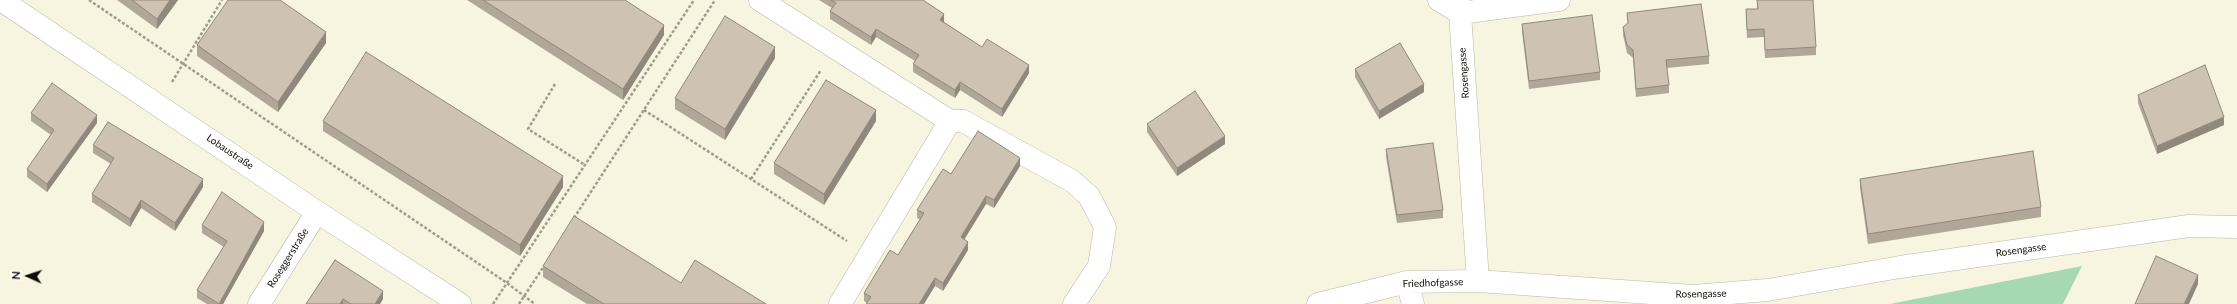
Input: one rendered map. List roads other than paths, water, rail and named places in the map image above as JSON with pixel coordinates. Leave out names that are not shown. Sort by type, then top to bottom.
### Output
[{"type":"street","name":"Lobaustraße","points":[[1,0],[159,104],[317,212],[460,304]]},
{"type":"street","points":[[760,0],[950,121],[963,121],[1072,181],[1089,196],[1105,227],[1099,266],[1074,304]]},
{"type":"street","points":[[1439,0],[1459,7],[1559,0]]},
{"type":"street","name":"Rosengasse","points":[[1459,7],[1478,282],[1693,296],[1768,290],[1900,267],[2189,226],[2237,227]]},
{"type":"street","points":[[840,304],[950,121]]},
{"type":"street","name":"Roseggerstraße","points":[[259,304],[317,212]]},
{"type":"street","points":[[1407,282],[1412,304]]},
{"type":"street","name":"Friedhofgasse","points":[[1318,304],[1407,282],[1478,282]]}]
